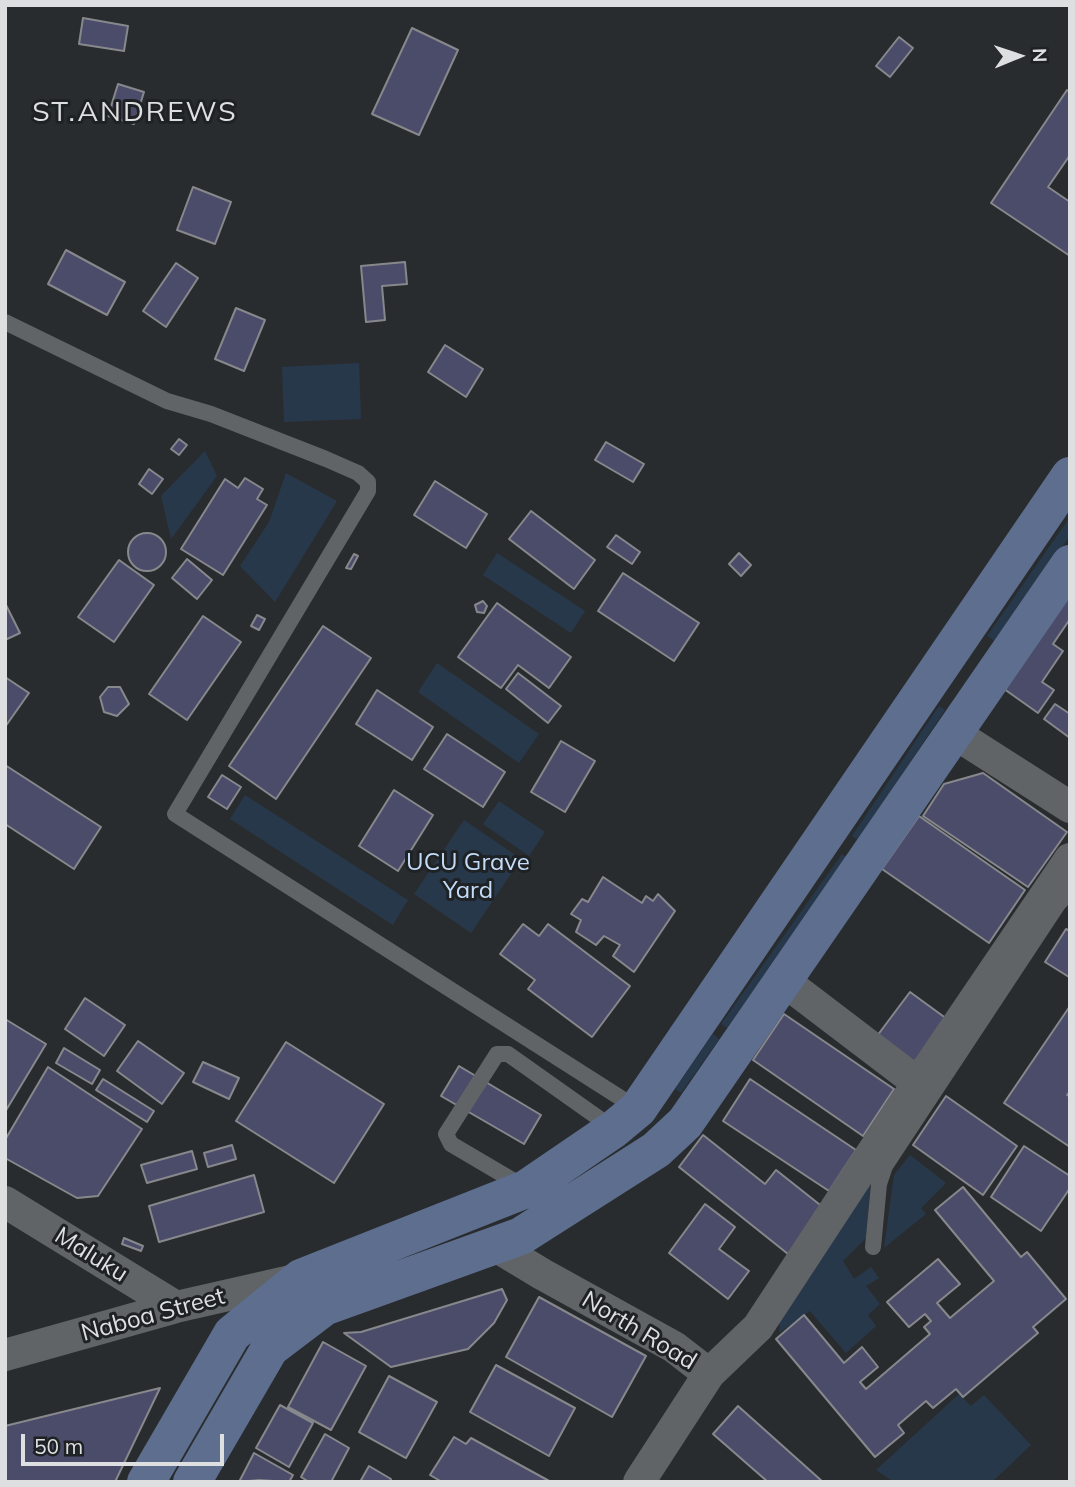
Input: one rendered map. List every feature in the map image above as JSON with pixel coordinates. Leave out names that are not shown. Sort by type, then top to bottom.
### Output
[{"type":"main road","points":[[146,1482],[232,1334],[301,1278],[526,1189],[626,1119],[943,665],[1070,476]]},
{"type":"main road","points":[[192,1482],[270,1348],[324,1307],[521,1236],[656,1150],[685,1123],[1070,564]]},
{"type":"main road","points":[[943,665],[983,690]]},
{"type":"street","points":[[954,733],[1070,807]]},
{"type":"street","points":[[709,1374],[758,1327],[918,1083],[1070,859]]},
{"type":"street","points":[[784,981],[918,1083]]},
{"type":"street","name":"Maluku","points":[[5,1202],[176,1307]]},
{"type":"street","name":"North Road","points":[[494,1245],[674,1347],[709,1374],[639,1482]]},
{"type":"street","name":"Naboa Street","points":[[5,1355],[176,1307],[301,1278]]},
{"type":"lane","points":[[5,322],[167,401],[211,414],[326,459],[358,473],[368,482],[369,491],[176,814],[626,1119]]},
{"type":"lane","points":[[873,1247],[879,1184],[886,1166],[1050,916],[1070,891]]},
{"type":"lane","points":[[526,1189],[452,1144],[446,1134],[497,1055],[508,1054],[626,1119]]},
{"type":"green space","points":[[359,363],[361,419],[284,422],[282,367]]},
{"type":"green space","points":[[205,451],[217,476],[171,539],[161,496]]},
{"type":"green space","points":[[286,473],[337,501],[275,602],[240,566],[269,522]]},
{"type":"green space","points":[[1070,517],[1070,536],[995,641],[987,636]]},
{"type":"green space","points":[[497,553],[585,611],[571,633],[483,575]]},
{"type":"green space","points":[[437,663],[539,734],[519,763],[418,692]]},
{"type":"green space","points":[[939,706],[945,710],[858,840],[852,836]]},
{"type":"green space","points":[[245,795],[408,900],[393,925],[230,819]]},
{"type":"green space","points":[[499,801],[545,832],[529,856],[483,824]]},
{"type":"green space","name":"UCU Grave Yard","points":[[464,820],[521,859],[471,933],[414,894]]},
{"type":"green space","points":[[842,854],[847,858],[727,1028],[721,1024]]},
{"type":"green space","points":[[713,1034],[719,1039],[681,1093],[675,1089]]},
{"type":"green space","points":[[910,1155],[946,1183],[921,1208],[926,1214],[884,1248],[894,1175]]},
{"type":"green space","points":[[871,1178],[866,1238],[843,1261],[854,1279],[871,1267],[879,1278],[866,1286],[880,1304],[868,1315],[876,1326],[846,1353],[810,1311],[779,1333],[780,1315]]},
{"type":"green space","points":[[959,1394],[971,1406],[984,1395],[1031,1445],[992,1482],[894,1482],[876,1470]]},
{"type":"building","points":[[83,18],[128,26],[124,51],[79,44]]},
{"type":"building","points":[[412,28],[458,50],[419,135],[372,114]]},
{"type":"building","points":[[899,37],[913,48],[890,77],[876,66]]},
{"type":"building","points":[[118,84],[144,92],[134,124],[108,116]]},
{"type":"building","points":[[1067,90],[1070,92],[1070,155],[1048,187],[1070,202],[1070,256],[991,203]]},
{"type":"building","points":[[193,187],[231,202],[215,244],[177,230]]},
{"type":"building","points":[[66,250],[125,282],[107,315],[48,284]]},
{"type":"building","points":[[405,262],[407,284],[382,286],[385,320],[366,322],[361,266]]},
{"type":"building","points":[[176,263],[198,278],[166,327],[143,311]]},
{"type":"building","points":[[236,308],[265,320],[244,371],[215,359]]},
{"type":"building","points":[[445,345],[483,369],[466,397],[428,372]]},
{"type":"building","points":[[179,439],[187,445],[179,455],[171,449]]},
{"type":"building","points":[[606,442],[644,464],[633,482],[595,460]]},
{"type":"building","points":[[149,469],[163,479],[152,494],[139,484]]},
{"type":"building","points":[[245,478],[263,489],[257,499],[267,505],[223,575],[181,549],[225,479],[238,488]]},
{"type":"building","points":[[435,481],[487,514],[466,548],[414,515]]},
{"type":"building","points":[[531,511],[595,560],[574,589],[509,539]]},
{"type":"building","points":[[147,533],[161,538],[166,552],[161,566],[147,571],[133,566],[128,552],[133,538]]},
{"type":"building","points":[[616,535],[640,552],[632,564],[607,547]]},
{"type":"building","points":[[739,553],[751,565],[741,576],[729,564]]},
{"type":"building","points":[[354,554],[358,556],[351,569],[346,568]]},
{"type":"building","points":[[187,559],[212,580],[197,599],[172,578]]},
{"type":"building","points":[[119,560],[154,585],[114,642],[78,617]]},
{"type":"building","points":[[623,573],[699,623],[674,661],[598,611]]},
{"type":"building","points":[[1070,584],[1070,619],[1053,644],[1063,651],[1042,682],[1054,690],[1038,713],[997,684]]},
{"type":"building","points":[[483,601],[487,606],[484,613],[477,612],[475,605]]},
{"type":"building","points":[[5,603],[20,633],[5,640]]},
{"type":"building","points":[[497,603],[571,657],[549,688],[518,665],[501,688],[458,657]]},
{"type":"building","points":[[257,615],[265,619],[259,630],[251,626]]},
{"type":"building","points":[[203,616],[241,642],[187,720],[149,694]]},
{"type":"building","points":[[323,626],[371,658],[276,799],[229,766]]},
{"type":"building","points":[[518,673],[561,706],[548,723],[506,689]]},
{"type":"building","points":[[5,677],[29,693],[5,727]]},
{"type":"building","points":[[108,687],[120,687],[129,704],[117,716],[104,712],[100,697]]},
{"type":"building","points":[[377,690],[433,727],[412,760],[356,724]]},
{"type":"building","points":[[1055,704],[1070,714],[1070,738],[1044,719]]},
{"type":"building","points":[[447,734],[505,772],[483,807],[424,769]]},
{"type":"building","points":[[561,741],[595,761],[565,812],[531,792]]},
{"type":"building","points":[[5,765],[101,827],[74,869],[5,824]]},
{"type":"building","points":[[983,773],[1067,832],[1028,887],[923,816],[944,784]]},
{"type":"building","points":[[222,775],[241,787],[227,809],[208,797]]},
{"type":"building","points":[[394,790],[433,815],[398,871],[359,846]]},
{"type":"building","points":[[919,816],[1025,890],[989,943],[882,869]]},
{"type":"building","points":[[603,877],[642,903],[646,896],[653,901],[658,894],[675,911],[634,972],[613,956],[620,945],[604,936],[596,945],[576,932],[581,920],[571,914],[582,899],[588,902]]},
{"type":"building","points":[[523,924],[539,936],[548,924],[630,986],[592,1037],[528,989],[535,980],[500,954]]},
{"type":"building","points":[[1066,929],[1070,931],[1069,977],[1045,962]]},
{"type":"building","points":[[910,992],[947,1019],[914,1064],[877,1036]]},
{"type":"building","points":[[85,998],[125,1025],[104,1056],[65,1029]]},
{"type":"building","points":[[1070,1006],[1070,1091],[1067,1095],[1070,1096],[1070,1147],[1004,1103]]},
{"type":"building","points":[[784,1014],[894,1089],[863,1136],[753,1060]]},
{"type":"building","points":[[5,1019],[46,1044],[5,1112]]},
{"type":"building","points":[[138,1041],[184,1073],[162,1104],[117,1071]]},
{"type":"building","points":[[286,1042],[384,1104],[334,1183],[236,1121]]},
{"type":"building","points":[[64,1048],[100,1070],[92,1084],[56,1063]]},
{"type":"building","points":[[203,1062],[239,1078],[229,1099],[193,1082]]},
{"type":"building","points":[[459,1066],[541,1115],[524,1144],[441,1096]]},
{"type":"building","points":[[48,1067],[142,1129],[98,1196],[77,1198],[5,1158],[5,1140]]},
{"type":"building","points":[[103,1079],[154,1111],[147,1122],[96,1090]]},
{"type":"building","points":[[750,1079],[856,1150],[829,1191],[723,1121]]},
{"type":"building","points":[[946,1096],[1017,1146],[983,1195],[913,1145]]},
{"type":"building","points":[[703,1135],[765,1184],[776,1170],[824,1208],[788,1254],[679,1167]]},
{"type":"building","points":[[232,1145],[236,1159],[208,1167],[204,1153]]},
{"type":"building","points":[[1024,1146],[1070,1176],[1070,1188],[1041,1231],[991,1197]]},
{"type":"building","points":[[192,1151],[197,1169],[147,1183],[141,1165]]},
{"type":"building","points":[[254,1175],[264,1212],[159,1242],[149,1206]]},
{"type":"building","points":[[963,1187],[1021,1257],[1027,1252],[1066,1299],[1033,1327],[1038,1333],[963,1397],[956,1389],[933,1408],[926,1401],[898,1425],[904,1433],[875,1457],[776,1339],[804,1315],[844,1363],[862,1347],[878,1367],[860,1382],[866,1389],[930,1334],[924,1327],[931,1321],[925,1314],[909,1327],[887,1302],[938,1259],[960,1284],[937,1303],[950,1318],[994,1281],[935,1210]]},
{"type":"building","points":[[705,1204],[735,1227],[719,1249],[749,1271],[728,1299],[669,1253]]},
{"type":"building","points":[[124,1238],[143,1246],[141,1251],[122,1244]]},
{"type":"building","points":[[502,1289],[507,1300],[494,1323],[468,1349],[391,1367],[344,1333],[361,1332]]},
{"type":"building","points":[[539,1297],[646,1356],[612,1417],[506,1357]]},
{"type":"building","points":[[323,1342],[366,1366],[331,1430],[288,1407]]},
{"type":"building","points":[[496,1365],[575,1408],[549,1456],[470,1412]]},
{"type":"building","points":[[389,1376],[437,1402],[406,1458],[359,1432]]},
{"type":"building","points":[[160,1388],[115,1482],[5,1482],[5,1426]]},
{"type":"building","points":[[280,1405],[313,1423],[289,1467],[256,1448]]},
{"type":"building","points":[[738,1406],[823,1482],[768,1482],[713,1434]]},
{"type":"building","points":[[325,1434],[349,1448],[331,1482],[309,1482],[301,1477]]},
{"type":"building","points":[[454,1437],[466,1444],[471,1438],[551,1482],[442,1482],[430,1475]]},
{"type":"building","points":[[254,1453],[293,1475],[289,1482],[239,1482]]},
{"type":"building","points":[[369,1466],[391,1479],[390,1482],[360,1482]]},
{"type":"district","name":"ST.ANDREWS","points":[[135,113]]}]
